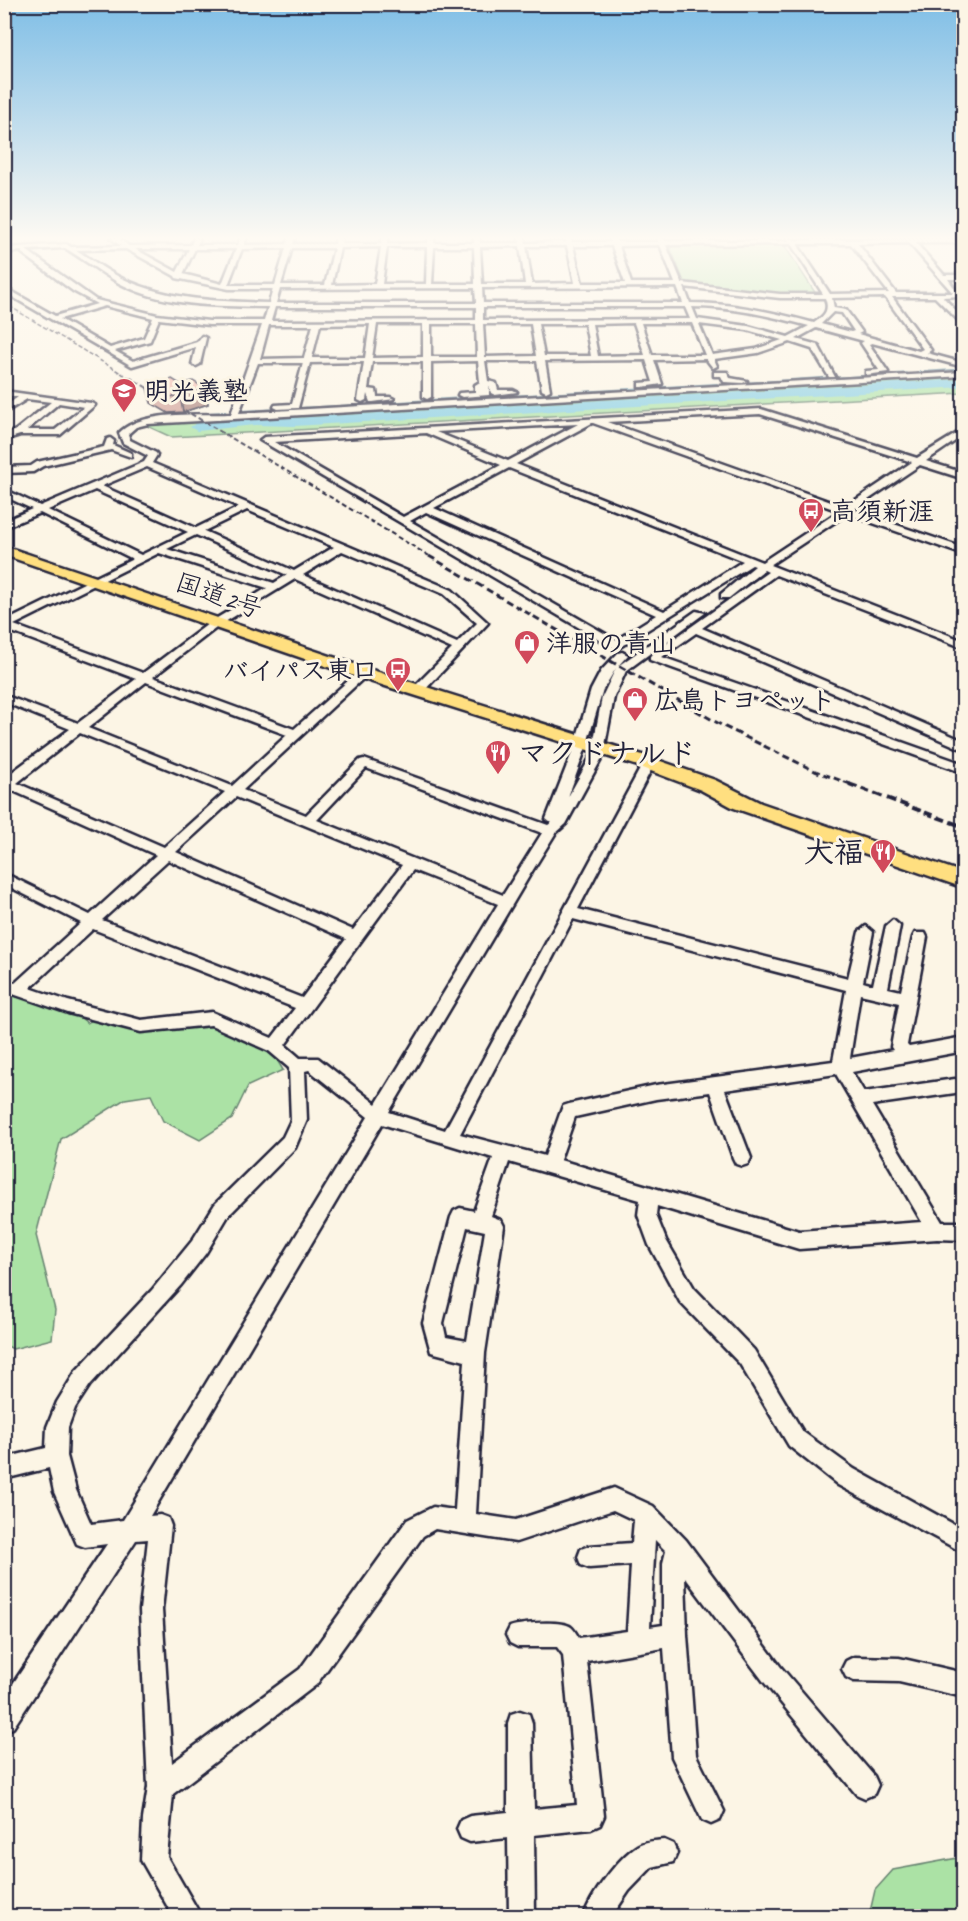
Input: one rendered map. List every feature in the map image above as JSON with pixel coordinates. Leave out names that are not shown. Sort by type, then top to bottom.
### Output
[{"type":"highway","name":"国道2号","points":[[4,550],[363,674],[708,785],[754,807]]},
{"type":"highway","name":"国道2号","points":[[589,748],[645,770],[963,881]]},
{"type":"street","points":[[70,328],[132,364],[199,344]]},
{"type":"street","points":[[108,351],[147,339],[152,328]]},
{"type":"street","points":[[196,364],[199,344],[207,328]]},
{"type":"street","points":[[234,416],[266,328]]},
{"type":"street","points":[[244,388],[249,390],[243,409],[294,406],[315,328]]},
{"type":"street","points":[[361,409],[373,328]]},
{"type":"street","points":[[427,328],[425,359],[427,397]]},
{"type":"street","points":[[481,328],[481,359],[486,402]]},
{"type":"street","points":[[535,328],[538,358],[546,390]]},
{"type":"street","points":[[589,328],[595,358]]},
{"type":"street","points":[[363,391],[373,392],[373,400],[479,394],[479,385],[485,383],[493,386],[495,393],[658,384],[639,328]]},
{"type":"street","points":[[698,328],[721,388]]},
{"type":"street","points":[[742,328],[815,347],[832,375]]},
{"type":"street","points":[[255,361],[710,357],[757,353],[791,340],[812,328]]},
{"type":"street","points":[[827,328],[961,363]]},
{"type":"street","points":[[853,334],[858,332],[855,328]]},
{"type":"street","points":[[912,328],[927,350],[919,352]]},
{"type":"street","points":[[717,374],[724,374],[727,380],[735,381],[884,372],[866,343],[872,340]]},
{"type":"street","points":[[906,377],[944,360]]},
{"type":"street","points":[[110,448],[108,446],[111,440],[140,423],[162,420],[963,374]]},
{"type":"street","points":[[4,393],[91,405],[57,433],[19,432]]},
{"type":"street","points":[[4,411],[24,397]]},
{"type":"street","points":[[4,438],[19,432],[57,401]]},
{"type":"street","points":[[751,561],[616,645],[264,440],[761,411],[963,477]]},
{"type":"street","points":[[402,521],[592,420],[963,552]]},
{"type":"street","points":[[425,430],[963,645]]},
{"type":"street","points":[[4,1719],[129,1531],[550,831],[561,820],[621,669],[735,590],[744,578],[963,431]]},
{"type":"street","points":[[4,525],[147,464],[153,455],[126,441],[123,433]]},
{"type":"street","points":[[5,464],[40,464],[110,448],[128,455]]},
{"type":"street","points":[[147,464],[448,592],[483,623],[417,691]]},
{"type":"street","points":[[96,487],[459,648]]},
{"type":"street","points":[[4,492],[141,559]]},
{"type":"street","points":[[5,625],[246,507]]},
{"type":"street","points":[[428,509],[664,615]]},
{"type":"street","points":[[340,548],[216,623],[6,783],[357,938]]},
{"type":"street","points":[[159,550],[276,586]]},
{"type":"street","points":[[775,571],[654,658],[963,769]]},
{"type":"street","points":[[5,625],[143,679],[295,734]]},
{"type":"street","points":[[696,629],[963,746]]},
{"type":"street","points":[[11,987],[93,922],[234,789],[363,674]]},
{"type":"street","points":[[4,698],[234,789],[307,822],[507,902]]},
{"type":"street","points":[[550,831],[555,811],[589,748]]},
{"type":"street","points":[[307,822],[364,763],[550,831]]},
{"type":"street","points":[[449,1140],[645,770]]},
{"type":"street","points":[[275,1046],[307,1006],[410,864]]},
{"type":"street","points":[[4,878],[93,922],[307,1006]]},
{"type":"street","points":[[568,912],[907,999]]},
{"type":"street","points":[[879,992],[892,926]]},
{"type":"street","points":[[866,932],[840,1067],[937,1230]]},
{"type":"street","points":[[906,1055],[899,1047],[920,937]]},
{"type":"street","points":[[11,987],[68,1007],[141,1026],[212,1017],[275,1046],[297,1065],[299,1122],[285,1148],[224,1207],[199,1246],[157,1298],[81,1377],[58,1416],[56,1456],[67,1501],[86,1536],[160,1526],[151,1610],[160,1787],[154,1860],[188,1917]]},
{"type":"street","points":[[550,1165],[568,1111],[656,1092],[840,1067],[963,1044]]},
{"type":"street","points":[[297,1065],[312,1063],[379,1116],[449,1140],[550,1165],[799,1240],[937,1230],[963,1231]]},
{"type":"street","points":[[715,1084],[742,1158]]},
{"type":"street","points":[[859,1100],[955,1086]]},
{"type":"street","points":[[480,1220],[503,1154]]},
{"type":"street","points":[[650,1195],[647,1215],[658,1245],[687,1295],[747,1358],[796,1439],[846,1477],[963,1542]]},
{"type":"street","points":[[465,1521],[475,1353],[495,1226],[480,1220],[460,1217],[433,1323],[438,1345],[475,1353]]},
{"type":"street","points":[[4,1469],[56,1456]]},
{"type":"street","points":[[160,1787],[308,1677],[415,1528],[433,1518],[465,1521],[516,1531],[614,1499],[645,1514],[678,1548],[772,1674],[865,1785]]},
{"type":"street","points":[[638,1640],[645,1514]]},
{"type":"street","points":[[678,1548],[674,1563],[675,1635],[684,1757],[711,1811]]},
{"type":"street","points":[[589,1557],[643,1553]]},
{"type":"street","points":[[470,1829],[519,1826],[591,1816],[574,1651],[563,1635],[518,1635]]},
{"type":"street","points":[[574,1651],[675,1635]]},
{"type":"street","points":[[854,1669],[899,1670],[963,1685]]},
{"type":"street","points":[[520,1723],[519,1826],[522,1917]]},
{"type":"street","points":[[597,1917],[620,1882],[646,1856],[664,1853]]},
{"type":"green space","points":[[963,375],[963,393],[171,437],[145,425]]},
{"type":"green space","points":[[15,992],[78,1015],[87,1023],[97,1017],[141,1029],[215,1023],[273,1053],[283,1070],[248,1086],[232,1119],[200,1140],[163,1121],[151,1095],[125,1099],[61,1139],[36,1235],[55,1310],[52,1339],[13,1349],[5,1345],[5,993]]},
{"type":"green space","points":[[963,1857],[963,1916],[869,1916],[875,1890],[893,1870]]},
{"type":"building","points":[[172,379],[180,384],[193,381],[205,388],[180,396],[164,397],[147,388]]},
{"type":"waterway","points":[[919,372],[964,369]]},
{"type":"waterway","points":[[813,379],[907,373]]},
{"type":"waterway","points":[[727,384],[837,377]]},
{"type":"waterway","points":[[197,427],[255,421],[294,422],[964,383]]},
{"type":"waterway","points":[[491,397],[717,384]]},
{"type":"waterway","points":[[368,404],[479,397]]},
{"type":"waterway","points":[[242,411],[358,405]]},
{"type":"waterway","points":[[209,413],[225,412]]},
{"type":"railway","points":[[45,328],[131,379]]},
{"type":"railway","points":[[129,377],[431,557]]},
{"type":"railway","points":[[429,556],[723,726],[815,771],[853,785]]},
{"type":"railway","points":[[849,784],[964,827]]},
{"type":"place","name":"明光義塾","points":[[124,414]]},
{"type":"place","name":"高須新涯","points":[[811,534]]},
{"type":"place","name":"洋服の青山","points":[[527,666]]},
{"type":"place","name":"バイパス東口","points":[[398,693]]},
{"type":"place","name":"広島トヨペット","points":[[635,723]]},
{"type":"place","name":"マクドナルド","points":[[498,776]]},
{"type":"place","name":"大福","points":[[883,875]]}]
